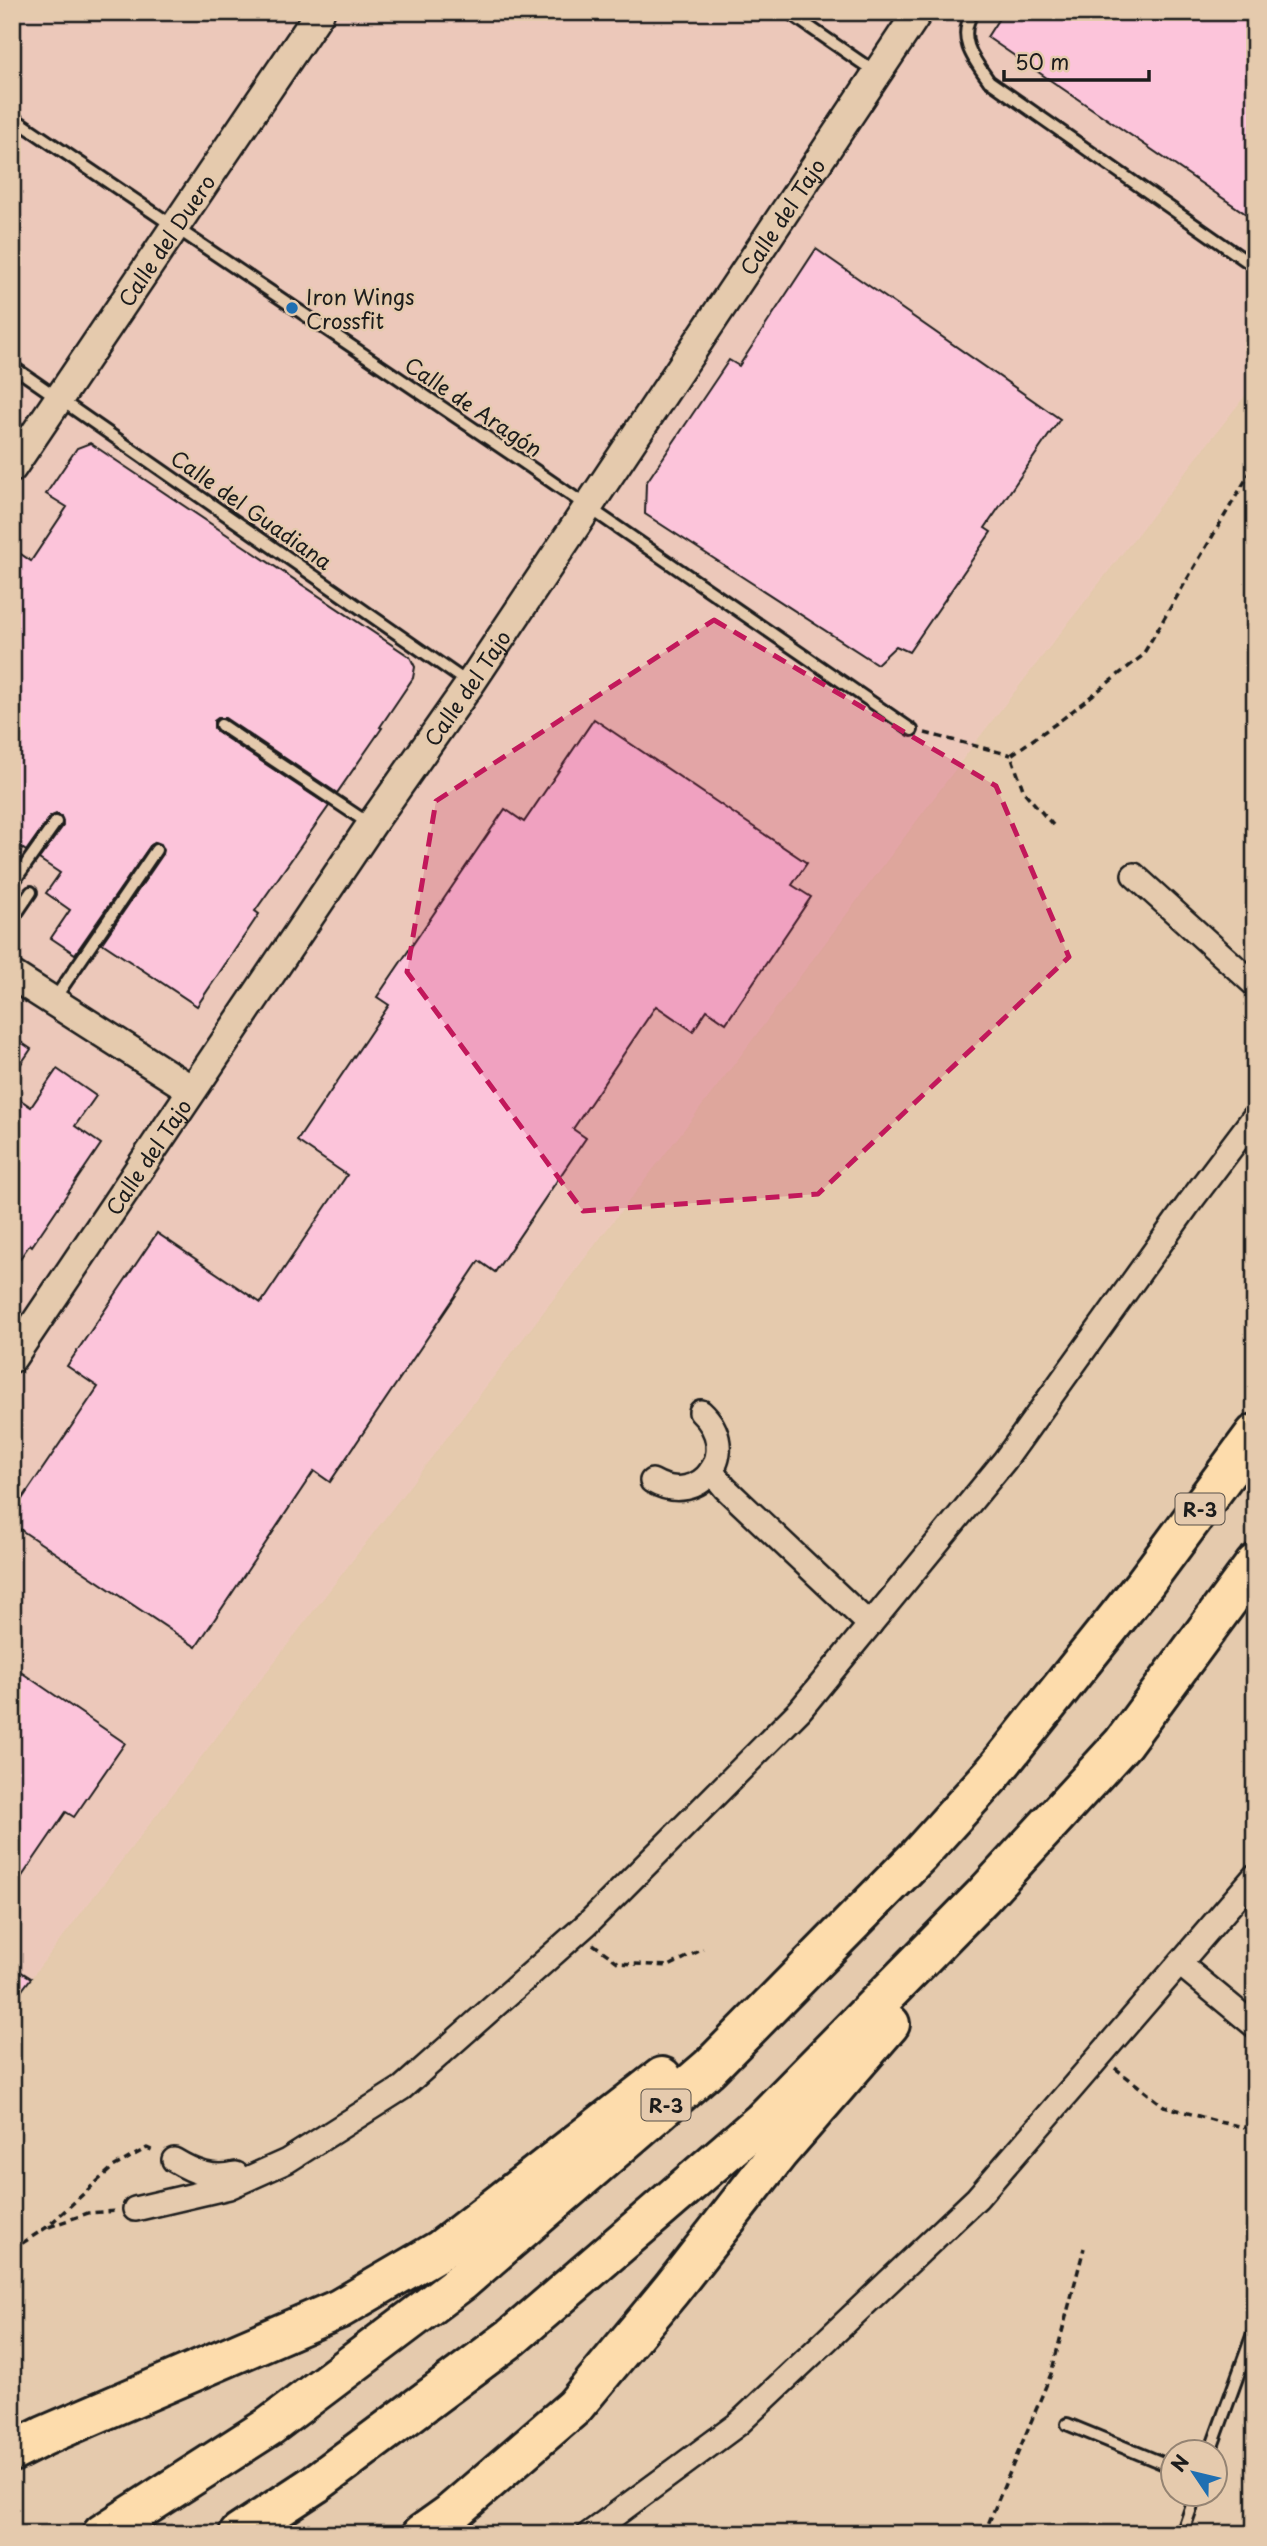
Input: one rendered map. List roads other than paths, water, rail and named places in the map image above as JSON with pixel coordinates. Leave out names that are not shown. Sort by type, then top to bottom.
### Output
[{"type":"highway","name":"R-3","points":[[102,2534],[270,2426],[450,2290],[709,2068],[919,1855],[994,1772],[1145,1583],[1255,1434]]},
{"type":"highway","points":[[422,2534],[450,2514],[574,2407],[671,2290],[779,2152],[957,1947],[1123,1743],[1255,1564]]},
{"type":"highway","points":[[12,2452],[339,2309],[440,2250],[693,2053],[808,1947],[1145,1583]]},
{"type":"highway","points":[[239,2534],[315,2484],[512,2337],[761,2122],[984,1896],[1123,1743]]},
{"type":"street","name":"Calle del Duero","points":[[12,468],[320,12]]},
{"type":"street","name":"Calle del Tajo","points":[[12,1358],[371,825],[470,684],[918,12]]},
{"type":"street","points":[[1134,875],[1255,985]]},
{"type":"street","points":[[12,975],[192,1090]]},
{"type":"street","points":[[135,2209],[229,2187],[287,2161],[402,2088],[578,1932],[800,1710],[1005,1460],[1255,1116]]},
{"type":"street","points":[[652,1481],[669,1489],[680,1489],[698,1483],[711,1472],[717,1460],[719,1440],[715,1428],[701,1412]]},
{"type":"street","points":[[711,1472],[870,1625]]},
{"type":"street","points":[[589,2534],[748,2414],[977,2198],[1255,1876]]},
{"type":"street","points":[[1180,1965],[1255,2026]]},
{"type":"street","points":[[174,2160],[207,2176],[227,2176],[287,2161]]},
{"type":"lane","points":[[788,12],[877,74]]},
{"type":"lane","points":[[973,12],[966,23],[969,51],[989,81],[1255,267]]},
{"type":"lane","name":"Calle de Aragón","points":[[12,117],[589,507],[912,730]]},
{"type":"lane","name":"Calle del Guadiana","points":[[12,366],[470,684]]},
{"type":"lane","points":[[221,725],[371,825]]},
{"type":"lane","points":[[12,884],[56,822]]},
{"type":"lane","points":[[53,1001],[156,850]]},
{"type":"lane","points":[[12,920],[32,892]]},
{"type":"lane","points":[[1215,2438],[1255,2328]]},
{"type":"lane","points":[[1066,2424],[1158,2461]]},
{"type":"lane","points":[[1182,2534],[1191,2508]]},
{"type":"place","name":"Iron Wings Crossfit","points":[[292,308]]}]
